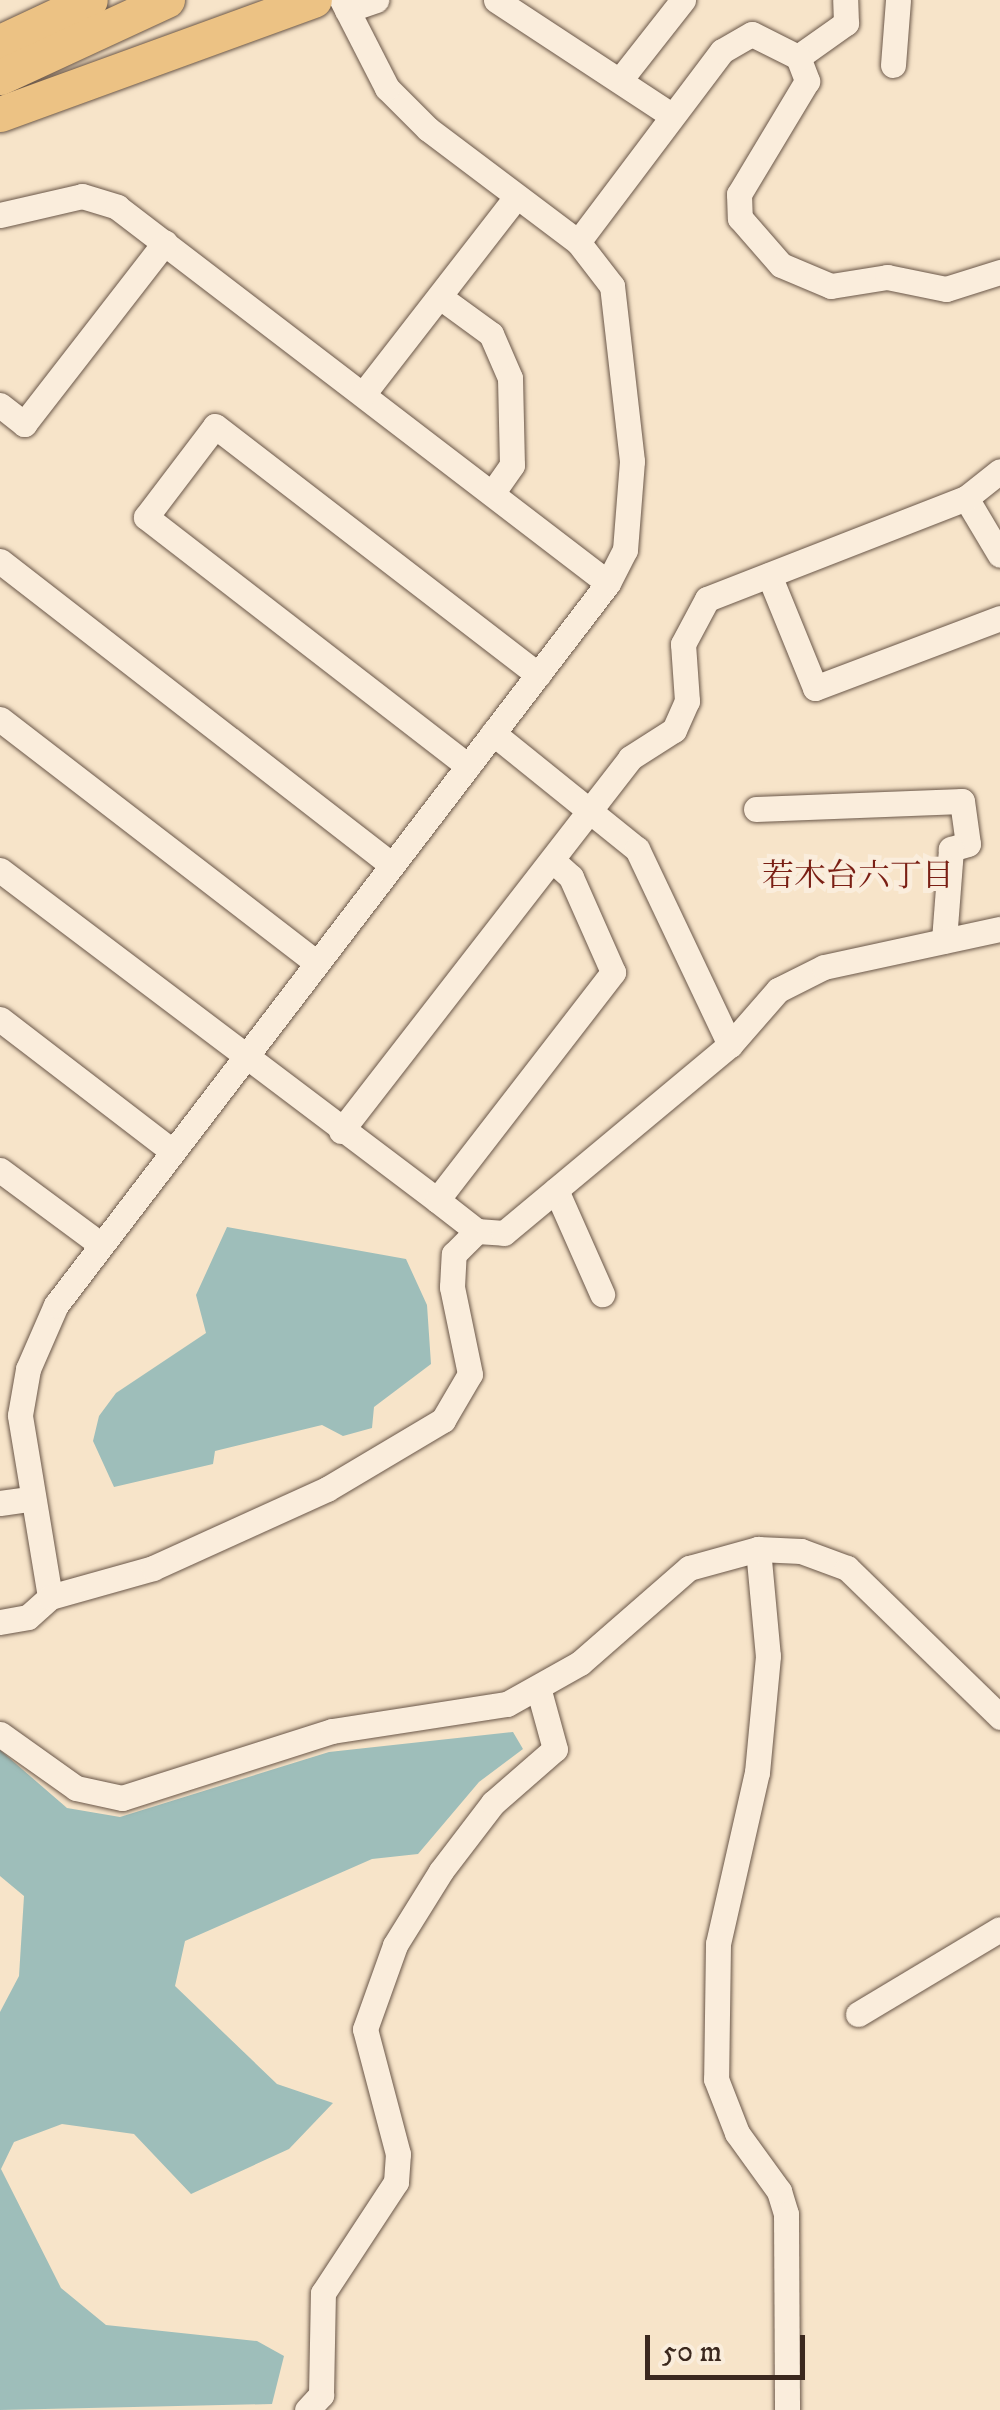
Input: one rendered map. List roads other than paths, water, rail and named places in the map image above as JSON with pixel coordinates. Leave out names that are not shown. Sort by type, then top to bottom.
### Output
[{"type":"highway","points":[[0,24],[50,0]]},
{"type":"highway","points":[[0,42],[90,0]]},
{"type":"highway","points":[[0,78],[167,0]]},
{"type":"highway","points":[[0,114],[334,3]]},
{"type":"street","points":[[50,1597],[28,1499],[20,1415],[28,1369],[56,1305],[608,584],[625,550],[632,508],[623,343],[612,286],[578,242],[516,196],[388,88],[334,3],[376,0]]},
{"type":"street","points":[[496,0],[672,115]]},
{"type":"street","points":[[620,80],[683,0]]},
{"type":"street","points":[[798,57],[846,23],[845,0]]},
{"type":"street","points":[[893,65],[898,0]]},
{"type":"street","points":[[578,242],[672,115],[736,39],[776,40],[798,57],[807,81],[801,102],[739,194],[740,218],[781,265],[831,286],[887,277],[946,289],[1000,272]]},
{"type":"street","points":[[0,215],[82,196],[117,207],[608,584]]},
{"type":"street","points":[[364,393],[516,196]]},
{"type":"street","points":[[0,405],[24,424],[166,242]]},
{"type":"street","points":[[440,297],[491,334],[510,378],[512,465],[493,492]]},
{"type":"street","points":[[468,766],[146,517],[215,426],[538,675]]},
{"type":"street","points":[[341,1131],[630,758],[674,730],[688,701],[684,644],[690,619],[707,599],[966,498],[1000,471]]},
{"type":"street","points":[[966,498],[1000,555]]},
{"type":"street","points":[[0,562],[392,865]]},
{"type":"street","points":[[769,575],[814,688],[1000,618]]},
{"type":"street","points":[[0,719],[317,963]]},
{"type":"street","points":[[493,733],[592,808],[637,849],[730,1045]]},
{"type":"street","points":[[756,810],[962,800],[968,844],[950,848],[944,941]]},
{"type":"street","points":[[437,1200],[613,972],[571,878],[552,860]]},
{"type":"street","points":[[0,870],[477,1231],[504,1233],[730,1045],[778,990],[803,976],[1000,929]]},
{"type":"street","points":[[0,1020],[171,1150]]},
{"type":"street","points":[[0,1170],[100,1244]]},
{"type":"street","points":[[556,1190],[602,1294]]},
{"type":"street","points":[[0,1622],[28,1617],[50,1597],[170,1560],[327,1489],[443,1420],[470,1374],[452,1288],[454,1254],[477,1231]]},
{"type":"street","points":[[0,1503],[28,1499]]},
{"type":"street","points":[[758,1548],[768,1656],[761,1734],[718,1944],[714,2030],[722,2105],[786,2214],[787,2410]]},
{"type":"street","points":[[0,1734],[76,1788],[122,1798],[332,1732],[507,1704],[538,1691],[689,1568],[758,1548],[801,1551],[847,1568],[1000,1717]]},
{"type":"street","points":[[308,2410],[321,2395],[323,2293],[396,2182],[398,2154],[365,2029],[395,1945],[441,1871],[492,1803],[555,1750],[538,1691]]},
{"type":"street","points":[[858,2014],[1000,1928]]},
{"type":"water","points":[[227,1227],[406,1259],[427,1305],[431,1364],[374,1407],[372,1428],[343,1436],[322,1425],[215,1451],[213,1464],[114,1487],[93,1441],[99,1416],[116,1393],[206,1333],[196,1295]]},
{"type":"water","points":[[513,1732],[523,1749],[479,1782],[418,1854],[372,1859],[185,1941],[175,1986],[277,2084],[333,2103],[289,2149],[191,2194],[134,2134],[62,2124],[14,2142],[1,2169],[61,2288],[106,2325],[257,2341],[284,2356],[272,2404],[0,2410],[0,2012],[19,1976],[24,1896],[0,1876],[0,1750],[67,1808],[120,1817],[329,1752]]},
{"type":"district","name":"若木台六丁目","points":[[858,877]]}]
